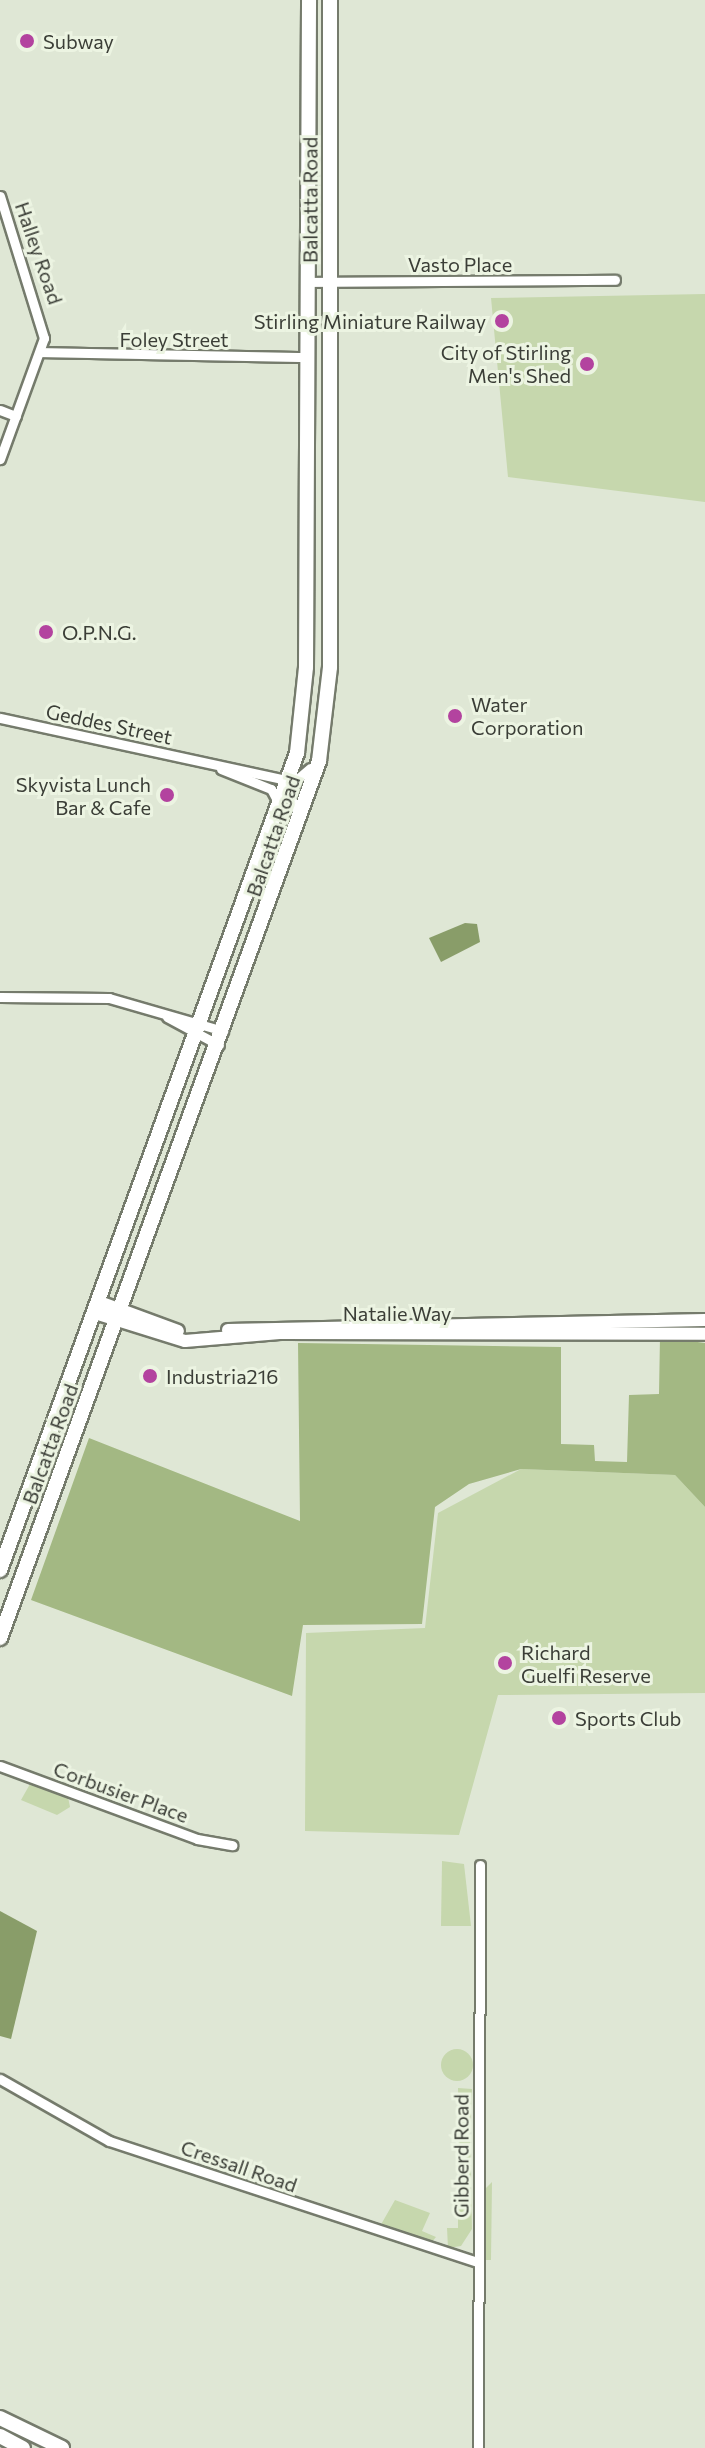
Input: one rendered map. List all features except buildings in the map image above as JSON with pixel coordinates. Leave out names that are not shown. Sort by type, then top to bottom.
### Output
[{"type":"main road","name":"Balcatta Road","points":[[0,1570],[279,815],[293,767],[306,667],[309,0]]},
{"type":"main road","name":"Balcatta Road","points":[[0,1638],[3,1619],[295,838],[322,745],[330,667],[330,0]]},
{"type":"main road","points":[[0,2418],[62,2448]]},
{"type":"main road","points":[[0,2436],[23,2448]]},
{"type":"street","name":"Halley Road","points":[[0,196],[43,321],[41,352],[0,459]]},
{"type":"street","name":"Vasto Place","points":[[306,282],[615,280]]},
{"type":"street","name":"Foley Street","points":[[41,352],[307,357]]},
{"type":"street","points":[[0,410],[16,416]]},
{"type":"street","name":"Geddes Street","points":[[0,718],[287,785]]},
{"type":"street","points":[[295,838],[287,785],[306,776],[322,745]]},
{"type":"street","name":"Geddes Street","points":[[210,765],[271,789],[287,785]]},
{"type":"street","points":[[271,789],[279,815]]},
{"type":"street","points":[[0,997],[109,998],[222,1038]]},
{"type":"street","name":"Natalie Way","points":[[97,1307],[185,1341],[280,1333],[705,1334]]},
{"type":"street","name":"Natalie Way","points":[[119,1315],[192,1335],[291,1323],[705,1320]]},
{"type":"street","name":"Corbusier Place","points":[[0,1766],[195,1839],[232,1845]]},
{"type":"street","name":"Gibberd Road","points":[[478,2448],[480,1865]]},
{"type":"street","name":"Cressall Road","points":[[0,2079],[109,2141],[478,2262]]},
{"type":"shaded area","points":[[705,294],[705,502],[508,477],[491,298]]},
{"type":"shaded area","points":[[465,923],[477,924],[480,942],[441,962],[429,938]]},
{"type":"shaded area","points":[[660,1337],[705,1343],[705,1507],[675,1475],[521,1469],[469,1484],[435,1507],[422,1624],[303,1625],[292,1696],[31,1600],[89,1438],[300,1521],[298,1343],[561,1347],[561,1444],[594,1445],[595,1461],[627,1462],[629,1395],[659,1394]]},
{"type":"shaded area","name":"Richard Guelfi Reserve","points":[[521,1469],[675,1475],[705,1507],[705,1693],[498,1695],[459,1835],[305,1831],[306,1633],[425,1628],[438,1513]]},
{"type":"shaded area","points":[[30,1784],[68,1797],[70,1807],[57,1815],[21,1800]]},
{"type":"shaded area","points":[[442,1861],[464,1864],[471,1926],[441,1926]]},
{"type":"shaded area","points":[[0,1911],[37,1931],[11,2039],[0,2036]]},
{"type":"shaded area","points":[[457,2049],[468,2054],[473,2065],[468,2076],[457,2081],[446,2076],[441,2065],[446,2054]]},
{"type":"shaded area","points":[[458,2088],[472,2089],[470,2131],[459,2129]]},
{"type":"shaded area","points":[[470,2140],[472,2229],[461,2246],[448,2248],[447,2228],[458,2228],[458,2141]]},
{"type":"shaded area","points":[[492,2182],[491,2260],[486,2260],[483,2191]]},
{"type":"shaded area","points":[[395,2200],[430,2213],[422,2231],[436,2237],[431,2243],[379,2228]]},
{"type":"place","name":"Subway","points":[[27,41]]},
{"type":"place","name":"Stirling Miniature Railway","points":[[502,321]]},
{"type":"place","name":"City of Stirling Men's Shed","points":[[587,364]]},
{"type":"place","name":"O.P.N.G.","points":[[46,632]]},
{"type":"place","name":"Water Corporation","points":[[455,716]]},
{"type":"place","name":"Skyvista Lunch Bar & Cafe","points":[[167,795]]},
{"type":"place","name":"Industria216","points":[[150,1376]]},
{"type":"place","name":"Richard Guelfi Reserve","points":[[505,1663]]},
{"type":"place","name":"Sports Club","points":[[559,1718]]}]
